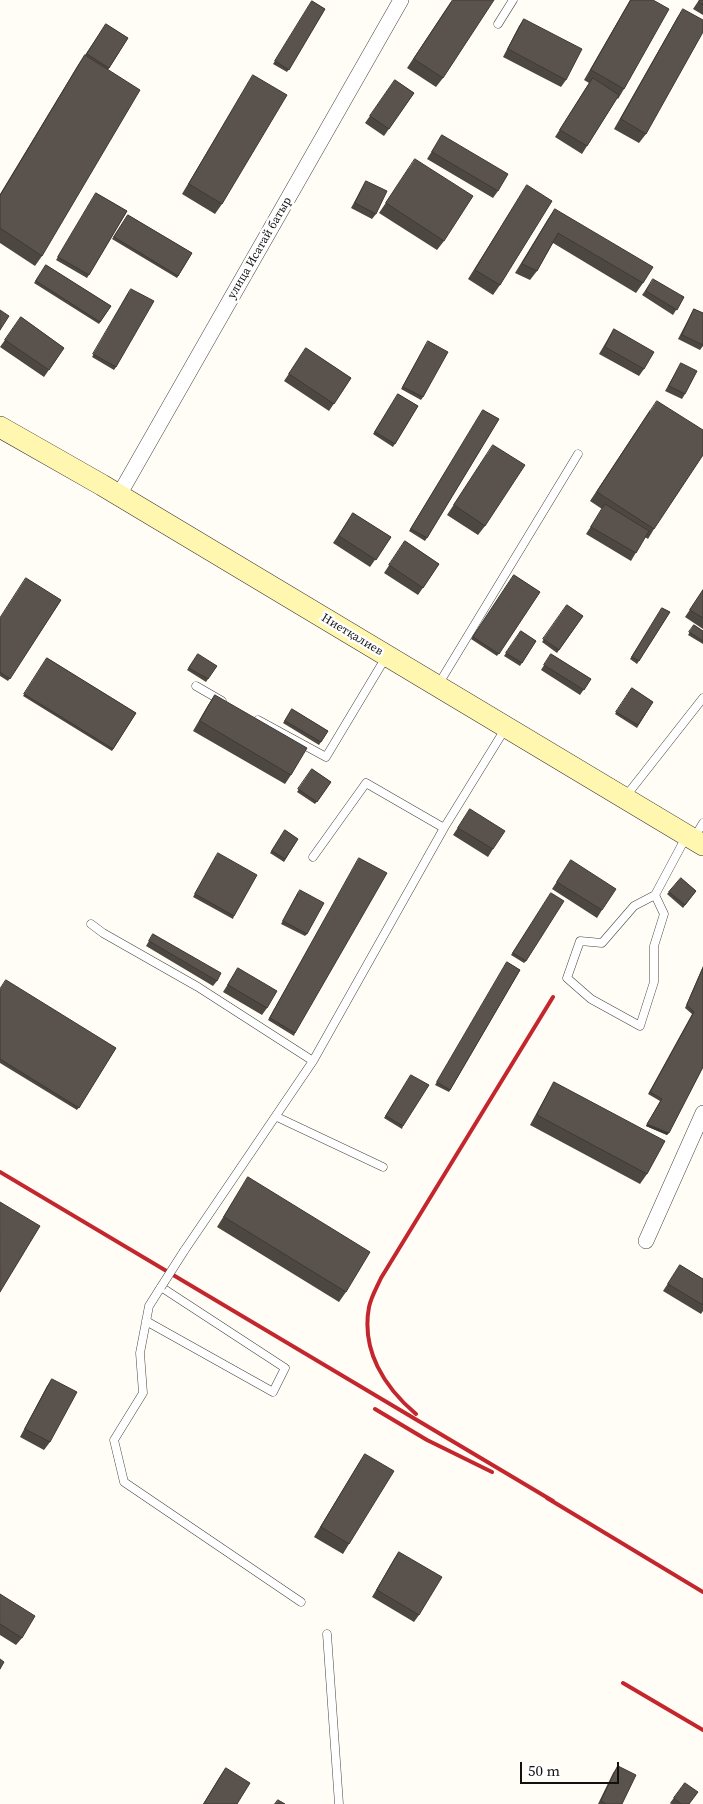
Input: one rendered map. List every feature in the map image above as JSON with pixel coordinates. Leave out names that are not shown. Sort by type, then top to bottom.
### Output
[{"type":"street","name":"улица Исатай батыр","points":[[119,495],[401,0]]},
{"type":"street","name":"Ниетқалиев","points":[[0,427],[119,495],[624,798],[696,835]]},
{"type":"street","points":[[646,1241],[703,1113]]},
{"type":"lane","points":[[498,24],[513,0]]},
{"type":"lane","points":[[438,686],[578,454]]},
{"type":"lane","points":[[248,715],[326,757],[387,656]]},
{"type":"lane","points":[[196,686],[230,705]]},
{"type":"lane","points":[[624,798],[703,698]]},
{"type":"lane","points":[[301,1602],[124,1482],[114,1440],[142,1394],[140,1353],[149,1306],[184,1251],[313,1062],[444,828],[506,727]]},
{"type":"lane","points":[[313,857],[366,783],[444,828]]},
{"type":"lane","points":[[655,895],[664,914],[654,946],[654,982],[640,1026],[591,999],[567,978],[580,941],[602,943],[634,906],[655,895],[696,835]]},
{"type":"lane","points":[[91,924],[103,933],[198,987],[313,1062]]},
{"type":"lane","points":[[277,1116],[383,1167]]},
{"type":"lane","points":[[146,1321],[273,1392],[285,1368],[160,1287]]},
{"type":"lane","points":[[327,1634],[339,1804]]},
{"type":"building","points":[[453,0],[494,0],[443,78],[414,59]]},
{"type":"building","points":[[631,0],[653,0],[669,9],[624,89],[591,70]]},
{"type":"building","points":[[312,1],[325,9],[289,70],[275,61]]},
{"type":"building","points":[[683,9],[703,20],[703,32],[646,134],[621,119]]},
{"type":"building","points":[[524,19],[582,49],[566,80],[508,49]]},
{"type":"building","points":[[106,24],[128,38],[109,68],[87,54]]},
{"type":"building","points":[[85,55],[140,90],[42,256],[0,228],[0,196]]},
{"type":"building","points":[[253,75],[287,95],[222,204],[189,184]]},
{"type":"building","points":[[593,78],[619,95],[587,146],[560,130]]},
{"type":"building","points":[[395,80],[414,93],[389,129],[370,116]]},
{"type":"building","points":[[442,135],[508,174],[498,191],[432,152]]},
{"type":"building","points":[[415,159],[473,196],[444,241],[386,203]]},
{"type":"building","points":[[366,181],[387,191],[376,214],[355,203]]},
{"type":"building","points":[[527,185],[552,201],[500,285],[475,270]]},
{"type":"building","points":[[96,193],[127,211],[89,275],[58,257]]},
{"type":"building","points":[[555,209],[653,267],[643,283],[558,233],[537,271],[522,264]]},
{"type":"building","points":[[128,215],[192,253],[178,276],[114,237]]},
{"type":"building","points":[[46,265],[111,306],[100,322],[36,281]]},
{"type":"building","points":[[653,279],[684,297],[677,310],[646,291]]},
{"type":"building","points":[[131,289],[154,301],[116,367],[93,354]]},
{"type":"building","points":[[694,309],[703,313],[703,345],[682,335]]},
{"type":"building","points":[[0,310],[9,316],[0,330]]},
{"type":"building","points":[[21,317],[64,348],[49,370],[5,340]]},
{"type":"building","points":[[614,329],[654,352],[644,369],[605,347]]},
{"type":"building","points":[[428,341],[448,352],[423,397],[403,387]]},
{"type":"building","points":[[306,348],[351,378],[334,404],[289,374]]},
{"type":"building","points":[[681,363],[697,371],[685,394],[669,386]]},
{"type":"building","points":[[398,394],[418,406],[395,444],[375,432]]},
{"type":"building","points":[[657,401],[703,430],[703,455],[654,529],[597,492]]},
{"type":"building","points":[[483,410],[499,419],[427,538],[411,529]]},
{"type":"building","points":[[493,445],[525,465],[485,526],[454,505]]},
{"type":"building","points":[[605,504],[649,531],[636,553],[591,527]]},
{"type":"building","points":[[353,513],[391,537],[376,560],[339,536]]},
{"type":"building","points":[[405,541],[439,564],[423,588],[389,565]]},
{"type":"building","points":[[514,575],[540,592],[499,654],[473,637]]},
{"type":"building","points":[[26,578],[61,600],[10,679],[0,672],[0,618]]},
{"type":"building","points":[[703,590],[703,618],[690,610]]},
{"type":"building","points":[[567,605],[583,616],[559,650],[543,639]]},
{"type":"building","points":[[662,608],[670,612],[639,661],[632,657]]},
{"type":"building","points":[[694,625],[703,631],[703,641],[689,632]]},
{"type":"building","points":[[521,631],[536,641],[522,663],[506,653]]},
{"type":"building","points":[[198,654],[217,666],[208,679],[189,668]]},
{"type":"building","points":[[551,654],[591,679],[584,690],[544,665]]},
{"type":"building","points":[[47,658],[136,713],[113,749],[24,694]]},
{"type":"building","points":[[632,688],[653,702],[638,725],[616,712]]},
{"type":"building","points":[[215,695],[307,748],[291,775],[200,721]]},
{"type":"building","points":[[292,709],[328,731],[321,742],[285,721]]},
{"type":"building","points":[[312,769],[331,782],[317,802],[298,789]]},
{"type":"building","points":[[470,809],[505,831],[493,849],[458,828]]},
{"type":"building","points":[[285,830],[298,839],[285,859],[272,851]]},
{"type":"building","points":[[218,853],[257,875],[234,916],[195,894]]},
{"type":"building","points":[[359,858],[387,873],[295,1033],[270,1018]]},
{"type":"building","points":[[571,860],[616,889],[602,910],[557,882]]},
{"type":"building","points":[[681,878],[696,891],[685,905],[669,892]]},
{"type":"building","points":[[300,890],[324,903],[307,934],[283,921]]},
{"type":"building","points":[[551,893],[564,901],[526,961],[513,953]]},
{"type":"building","points":[[153,934],[221,973],[217,981],[149,941]]},
{"type":"building","points":[[507,962],[520,970],[450,1090],[437,1082]]},
{"type":"building","points":[[238,968],[277,991],[267,1008],[228,985]]},
{"type":"building","points":[[703,968],[703,1067],[669,1133],[647,1124],[662,1099],[650,1092],[694,1012],[687,1005]]},
{"type":"building","points":[[6,980],[116,1048],[79,1108],[0,1059],[0,989]]},
{"type":"building","points":[[411,1075],[429,1085],[403,1126],[386,1116]]},
{"type":"building","points":[[554,1082],[665,1141],[647,1174],[537,1115]]},
{"type":"building","points":[[248,1177],[370,1252],[346,1292],[224,1217]]},
{"type":"building","points":[[0,1202],[40,1226],[0,1292]]},
{"type":"building","points":[[680,1265],[703,1279],[703,1305],[668,1284]]},
{"type":"building","points":[[52,1379],[77,1392],[50,1442],[25,1429]]},
{"type":"building","points":[[365,1454],[394,1471],[349,1544],[321,1527]]},
{"type":"building","points":[[399,1552],[442,1577],[419,1615],[377,1590]]},
{"type":"building","points":[[0,1594],[35,1616],[22,1638],[0,1624]]},
{"type":"building","points":[[0,1659],[4,1662],[0,1669]]},
{"type":"building","points":[[618,1766],[636,1775],[622,1804],[606,1804],[601,1801]]},
{"type":"building","points":[[226,1768],[250,1783],[237,1804],[204,1804]]},
{"type":"building","points":[[685,1783],[698,1792],[689,1804],[681,1804],[674,1798]]},
{"type":"building","points":[[278,1800],[285,1804],[275,1804]]},
{"type":"railway","points":[[416,1414],[385,1380],[372,1353],[367,1323],[370,1303],[381,1278],[553,997]]},
{"type":"railway","points":[[0,1172],[553,1501]]},
{"type":"railway","points":[[375,1409],[427,1440],[492,1472]]},
{"type":"railway","points":[[547,1498],[703,1592]]},
{"type":"railway","points":[[623,1683],[703,1730]]}]
